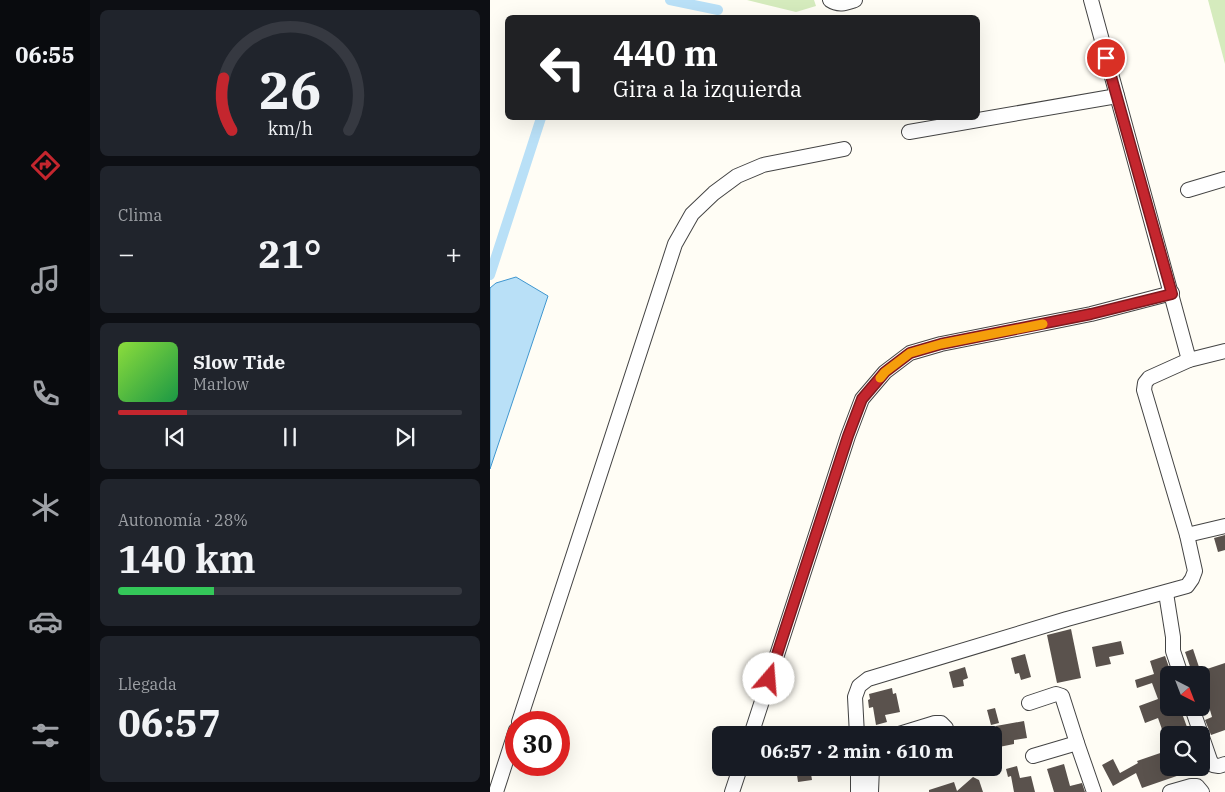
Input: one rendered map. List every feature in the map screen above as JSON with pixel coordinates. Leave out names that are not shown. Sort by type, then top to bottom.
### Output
[{"type":"street","points":[[832,2],[844,4],[855,0]]},
{"type":"street","points":[[1091,0],[1189,360]]},
{"type":"street","points":[[980,120],[1117,96]]},
{"type":"street","points":[[909,132],[978,120]]},
{"type":"street","points":[[523,711],[675,244],[692,214],[714,193],[737,176],[763,165],[844,149]]},
{"type":"street","points":[[1188,190],[1225,179]]},
{"type":"street","points":[[754,726],[848,436],[862,399],[885,372],[910,353],[941,344],[1091,314],[1172,294]]},
{"type":"street","points":[[857,726],[855,697],[859,686],[868,679],[1067,619],[1187,586],[1195,571],[1187,535],[1144,390],[1145,383],[1149,378],[1189,360],[1225,351]]},
{"type":"street","points":[[1187,535],[1225,526]]},
{"type":"street","points":[[1166,593],[1173,637],[1173,651],[1178,666]]},
{"type":"street","points":[[1029,703],[1056,694],[1062,696],[1094,792]]},
{"type":"street","points":[[1195,716],[1213,765],[1225,764]]},
{"type":"street","points":[[925,726],[935,723],[942,723],[944,726]]},
{"type":"street","points":[[1033,756],[1077,744]]},
{"type":"street","points":[[496,792],[505,764]]},
{"type":"street","points":[[732,792],[737,776]]},
{"type":"street","points":[[858,776],[858,792]]},
{"type":"street","points":[[871,792],[872,776]]},
{"type":"street","points":[[1170,792],[1191,786],[1197,786],[1202,792]]},
{"type":"green space","points":[[747,0],[814,0],[816,6],[796,12]]},
{"type":"green space","points":[[1208,0],[1225,0],[1225,64]]},
{"type":"water","points":[[516,277],[548,296],[490,469],[490,288],[496,283]]},
{"type":"building","points":[[1225,535],[1225,550],[1218,552],[1214,538]]},
{"type":"building","points":[[1071,629],[1081,678],[1057,683],[1047,635]]},
{"type":"building","points":[[1121,641],[1124,654],[1109,657],[1111,664],[1096,667],[1092,647]]},
{"type":"building","points":[[1193,649],[1199,666],[1190,666],[1185,652]]},
{"type":"building","points":[[1025,654],[1031,677],[1021,680],[1019,673],[1015,674],[1011,658]]},
{"type":"building","points":[[1165,656],[1169,666],[1160,666],[1160,716],[1183,716],[1187,726],[1161,726],[1158,718],[1145,723],[1139,706],[1158,699],[1152,683],[1137,688],[1135,680],[1154,674],[1150,661]]},
{"type":"building","points":[[1225,663],[1225,730],[1211,735],[1210,726],[1207,726],[1205,720],[1212,717],[1210,710],[1210,668]]},
{"type":"building","points":[[965,667],[968,678],[963,680],[964,686],[953,688],[949,672]]},
{"type":"building","points":[[892,688],[893,694],[896,693],[900,712],[885,715],[887,722],[876,725],[873,707],[869,708],[869,694]]},
{"type":"building","points":[[995,708],[999,723],[991,725],[987,710]]},
{"type":"building","points":[[1024,721],[1027,738],[1014,740],[1014,744],[1002,746],[1002,726],[996,726]]},
{"type":"building","points":[[1160,753],[1160,776],[1177,776],[1142,788],[1136,773],[1113,786],[1102,765],[1113,759],[1120,773],[1138,763],[1137,761]]},
{"type":"building","points":[[1064,764],[1070,786],[1082,783],[1085,792],[1054,792],[1047,769]]},
{"type":"building","points":[[1017,766],[1020,778],[1031,776],[1035,792],[1014,792],[1011,776],[1008,777],[1006,769]]},
{"type":"building","points":[[797,776],[811,776],[812,780],[798,782]]},
{"type":"building","points":[[973,777],[979,780],[983,792],[929,792],[929,790],[954,782],[957,791]]},
{"type":"waterway","points":[[670,0],[718,10]]},
{"type":"waterway","points":[[490,275],[540,120]]},
{"type":"slow traffic","points":[[880,378],[910,353],[941,344],[1043,324]]},
{"type":"route","points":[[769,679],[848,436],[862,399],[885,372],[910,353],[941,344],[1091,314],[1172,294],[1106,58]]}]
